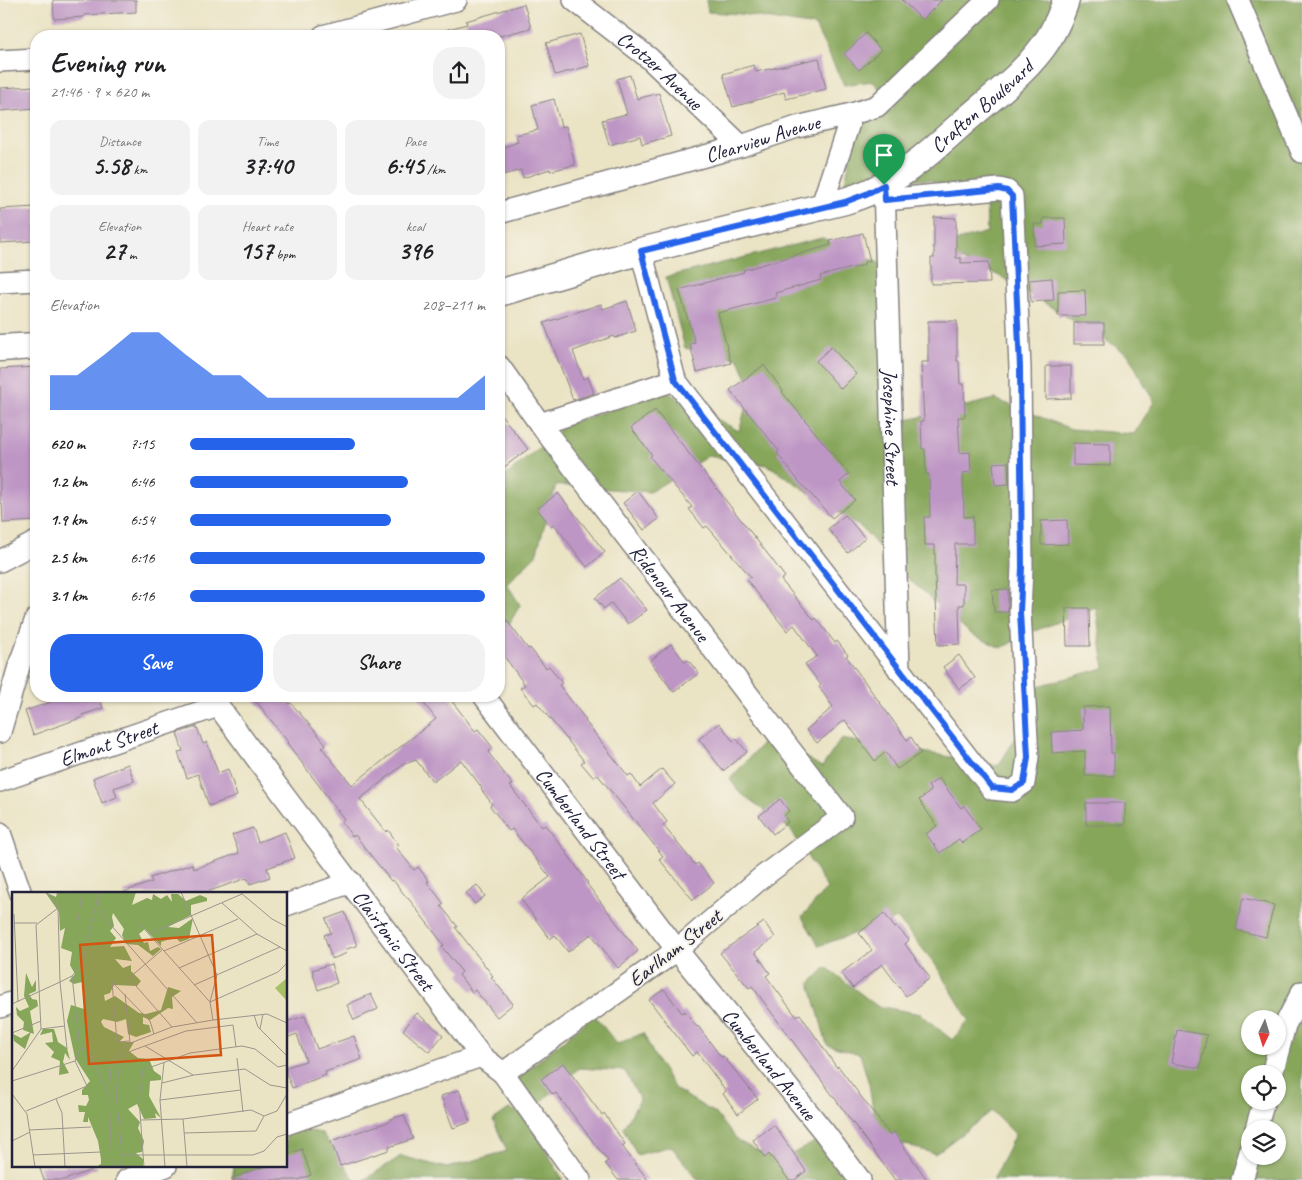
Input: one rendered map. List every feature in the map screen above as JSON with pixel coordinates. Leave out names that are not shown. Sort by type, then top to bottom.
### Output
[{"type":"main road","name":"Crafton Boulevard","points":[[505,291],[641,251],[820,208],[866,194],[885,192],[1004,87],[1029,62],[1048,39],[1062,13],[1066,0]]},
{"type":"main road","points":[[0,348],[30,346]]},
{"type":"street","points":[[345,30],[456,0]]},
{"type":"street","name":"Crotzer Avenue","points":[[574,0],[649,58],[741,146]]},
{"type":"street","name":"Clearview Avenue","points":[[505,211],[741,146],[797,127],[877,106],[988,0]]},
{"type":"street","points":[[1238,0],[1302,152]]},
{"type":"street","points":[[0,61],[30,59]]},
{"type":"street","points":[[820,208],[852,114]]},
{"type":"street","points":[[641,251],[675,380],[992,788],[1012,790],[1024,783],[1028,757],[1020,612],[1022,567],[1020,367],[1012,196],[1007,191],[999,189],[885,192]]},
{"type":"street","name":"Josephine Street","points":[[885,192],[899,670]]},
{"type":"street","points":[[0,282],[30,280]]},
{"type":"street","name":"Ridenour Avenue","points":[[505,374],[540,424],[842,817]]},
{"type":"street","points":[[540,424],[675,380]]},
{"type":"street","points":[[0,560],[30,545]]},
{"type":"street","points":[[0,732],[30,636]]},
{"type":"street","name":"Elmont Street","points":[[0,781],[211,702]]},
{"type":"street","name":"Clairtonic Street","points":[[215,702],[285,798],[351,882],[481,1056],[503,1073],[580,1180]]},
{"type":"street","name":"Cumberland Street","points":[[489,702],[677,950]]},
{"type":"street","name":"Earlham Street","points":[[503,1073],[677,950],[761,878],[842,817]]},
{"type":"street","points":[[0,833],[20,892]]},
{"type":"street","points":[[288,904],[351,882]]},
{"type":"street","name":"Cumberland Avenue","points":[[677,950],[824,1132],[860,1180]]},
{"type":"street","points":[[1274,1065],[1285,1025],[1302,992]]},
{"type":"street","points":[[0,1007],[12,1003]]},
{"type":"street","points":[[288,1123],[481,1056]]},
{"type":"street","points":[[1242,1180],[1246,1165]]},
{"type":"street","points":[[121,1168],[126,1180],[160,1168]]},
{"type":"green space","points":[[706,0],[1302,0],[1302,738],[1299,749],[1302,772],[1302,1180],[993,1180],[1015,1134],[992,1111],[935,1154],[877,1136],[869,1084],[860,1054],[827,1045],[810,983],[826,967],[877,1006],[921,1014],[952,1040],[969,1020],[935,964],[897,918],[819,946],[802,917],[827,888],[791,830],[739,792],[730,779],[769,736],[822,767],[841,739],[998,766],[1037,705],[1038,686],[1104,668],[1096,607],[1032,632],[1001,648],[971,634],[903,574],[863,529],[768,465],[708,456],[650,492],[556,485],[536,555],[507,584],[520,605],[505,631],[505,478],[565,425],[665,391],[739,431],[751,389],[739,359],[685,348],[666,277],[822,238],[895,270],[899,422],[995,399],[1071,429],[1134,434],[1154,402],[1128,354],[1000,276],[932,248],[987,232],[986,203],[930,180],[870,179],[844,186],[856,133],[874,113],[895,108],[873,81],[844,85],[815,26],[741,14],[708,12]]},
{"type":"green space","points":[[594,1015],[617,1044],[643,1033],[656,1059],[675,1089],[716,1114],[738,1141],[778,1161],[817,1141],[849,1154],[848,1180],[698,1180],[671,1146],[637,1155],[623,1128],[640,1100],[625,1071],[579,1068],[540,1103],[515,1080]]},
{"type":"green space","points":[[509,1109],[526,1115],[563,1180],[364,1180],[401,1156],[447,1168],[507,1151],[493,1120]]},
{"type":"green space","points":[[293,1128],[322,1133],[355,1180],[232,1180],[234,1168],[288,1168],[288,1132]]},
{"type":"building","points":[[53,0],[136,0],[136,12],[54,19]]},
{"type":"building","points":[[902,0],[942,0],[922,20]]},
{"type":"building","points":[[524,4],[531,28],[505,35],[505,30],[445,30],[467,24],[466,21]]},
{"type":"building","points":[[866,33],[881,50],[859,70],[844,54]]},
{"type":"building","points":[[580,34],[589,66],[555,75],[546,43]]},
{"type":"building","points":[[819,58],[826,89],[786,99],[784,92],[733,107],[723,74],[754,65],[756,72]]},
{"type":"building","points":[[630,75],[637,99],[659,93],[671,136],[642,144],[640,136],[609,145],[602,120],[627,114],[617,79]]},
{"type":"building","points":[[30,86],[30,108],[0,111],[0,88]]},
{"type":"building","points":[[554,99],[561,127],[566,126],[575,165],[550,171],[550,169],[523,178],[521,170],[505,174],[505,147],[518,142],[516,135],[538,130],[532,105]]},
{"type":"building","points":[[30,207],[30,241],[0,243],[0,209]]},
{"type":"building","points":[[934,217],[956,218],[956,258],[961,258],[961,263],[989,262],[990,283],[931,284],[931,258],[934,258]]},
{"type":"building","points":[[1043,218],[1065,218],[1066,244],[1035,246],[1034,224],[1043,224]]},
{"type":"building","points":[[863,233],[870,261],[864,262],[864,265],[820,276],[821,280],[775,293],[776,298],[718,313],[731,363],[697,372],[690,344],[695,343],[679,290],[831,245],[830,241]]},
{"type":"building","points":[[1052,278],[1054,300],[1031,302],[1029,280]]},
{"type":"building","points":[[1085,290],[1086,316],[1058,316],[1058,291]]},
{"type":"building","points":[[627,301],[636,331],[615,338],[614,336],[573,351],[583,379],[588,377],[594,393],[573,400],[544,323],[601,304],[603,309]]},
{"type":"building","points":[[928,321],[957,321],[957,361],[959,361],[960,384],[964,384],[965,417],[958,417],[960,453],[970,452],[971,472],[963,473],[964,517],[973,516],[973,544],[955,544],[954,584],[964,584],[964,605],[959,605],[960,644],[938,645],[935,545],[925,545],[924,517],[930,517],[929,474],[926,474],[925,449],[922,449],[921,421],[924,421],[921,362],[928,362]]},
{"type":"building","points":[[1074,323],[1104,323],[1104,344],[1074,344]]},
{"type":"building","points":[[831,347],[856,374],[841,389],[816,361]]},
{"type":"building","points":[[764,365],[782,392],[849,474],[840,482],[855,500],[832,518],[798,480],[777,453],[779,451],[730,390]]},
{"type":"building","points":[[1046,366],[1071,366],[1071,398],[1046,399]]},
{"type":"building","points":[[30,367],[30,521],[3,523],[2,503],[0,503],[0,369]]},
{"type":"building","points":[[655,410],[785,577],[781,580],[814,620],[816,618],[835,643],[837,641],[907,740],[911,737],[921,753],[897,769],[886,752],[875,761],[845,720],[817,743],[806,730],[833,707],[819,687],[821,685],[805,664],[817,656],[794,625],[787,631],[747,580],[751,577],[707,526],[704,528],[689,509],[692,507],[650,457],[652,455],[631,428]]},
{"type":"building","points":[[505,420],[528,449],[505,466]]},
{"type":"building","points":[[1073,443],[1110,444],[1110,466],[1073,465]]},
{"type":"building","points":[[1008,462],[1009,484],[995,485],[993,463]]},
{"type":"building","points":[[638,491],[659,519],[644,530],[623,503]]},
{"type":"building","points":[[558,493],[605,552],[587,567],[554,524],[551,526],[537,509]]},
{"type":"building","points":[[845,515],[865,538],[848,553],[828,529]]},
{"type":"building","points":[[1067,520],[1068,544],[1041,545],[1041,521]]},
{"type":"building","points":[[620,578],[647,610],[628,624],[611,603],[604,609],[595,598]]},
{"type":"building","points":[[1008,589],[1008,612],[994,612],[992,590]]},
{"type":"building","points":[[1066,608],[1089,608],[1090,646],[1067,646]]},
{"type":"building","points":[[505,618],[528,649],[530,648],[546,668],[549,666],[562,683],[559,685],[628,776],[631,774],[640,787],[662,769],[675,784],[653,803],[667,822],[663,825],[695,865],[698,863],[714,883],[693,900],[659,859],[663,856],[597,774],[593,777],[581,763],[584,761],[565,737],[537,703],[534,705],[520,688],[525,685],[505,657]]},
{"type":"building","points":[[671,644],[685,662],[688,660],[699,673],[674,692],[650,661]]},
{"type":"building","points":[[959,655],[975,678],[959,689],[943,667]]},
{"type":"building","points":[[51,702],[101,702],[103,708],[33,735],[25,711]]},
{"type":"building","points":[[257,702],[291,703],[326,744],[322,748],[352,785],[436,719],[423,702],[453,702],[475,731],[478,729],[493,748],[488,752],[513,785],[510,786],[542,827],[545,825],[563,848],[587,884],[638,951],[618,968],[591,934],[568,952],[555,935],[550,939],[521,899],[550,877],[512,829],[509,831],[490,806],[492,804],[482,788],[461,760],[433,782],[416,760],[404,764],[360,799],[386,832],[388,830],[399,845],[396,847],[414,870],[418,867],[429,881],[427,882],[444,904],[441,906],[458,927],[455,927],[513,1004],[497,1017],[475,990],[472,992],[459,975],[462,972],[408,898],[393,880],[391,881],[355,835],[353,837],[341,822],[344,819]]},
{"type":"building","points":[[1110,706],[1111,753],[1114,753],[1114,776],[1085,776],[1085,751],[1052,753],[1051,732],[1083,730],[1083,707]]},
{"type":"building","points":[[719,723],[733,741],[736,738],[747,752],[723,771],[699,739]]},
{"type":"building","points":[[197,727],[203,744],[207,742],[218,773],[228,769],[237,796],[209,806],[198,774],[187,778],[178,752],[183,751],[177,733]]},
{"type":"building","points":[[128,764],[134,781],[114,788],[117,797],[102,803],[93,778]]},
{"type":"building","points":[[939,778],[961,808],[964,806],[981,829],[962,843],[959,839],[940,853],[926,834],[937,826],[919,800],[931,791],[928,786]]},
{"type":"building","points":[[780,799],[789,811],[784,816],[788,822],[773,834],[759,816]]},
{"type":"building","points":[[1086,803],[1125,803],[1125,825],[1086,825]]},
{"type":"building","points":[[253,828],[258,842],[285,832],[295,858],[267,868],[270,877],[250,884],[247,878],[207,892],[124,892],[152,882],[150,878],[192,864],[194,869],[239,853],[232,835]]},
{"type":"building","points":[[477,885],[485,896],[475,904],[466,893]]},
{"type":"building","points":[[1243,898],[1274,905],[1266,937],[1236,930]]},
{"type":"building","points":[[345,912],[357,946],[346,949],[347,953],[332,959],[324,935],[331,933],[326,919]]},
{"type":"building","points":[[884,913],[895,928],[897,927],[909,940],[905,944],[930,978],[906,996],[882,964],[853,988],[841,973],[872,950],[859,933]]},
{"type":"building","points":[[764,922],[775,937],[755,952],[770,973],[766,976],[796,1016],[800,1014],[837,1068],[838,1066],[890,1135],[894,1132],[927,1180],[895,1180],[752,986],[749,988],[720,953]]},
{"type":"building","points":[[331,964],[337,983],[318,990],[312,970]]},
{"type":"building","points":[[664,989],[682,1013],[685,1011],[721,1057],[723,1056],[758,1099],[738,1114],[723,1094],[726,1091],[697,1052],[692,1056],[649,1000]]},
{"type":"building","points":[[371,994],[378,1009],[354,1020],[347,1005]]},
{"type":"building","points":[[417,1013],[443,1035],[429,1052],[403,1030]]},
{"type":"building","points":[[305,1016],[317,1049],[354,1036],[362,1059],[325,1072],[326,1075],[292,1088],[288,1078],[288,1066],[306,1061],[297,1034],[288,1037],[288,1021]]},
{"type":"building","points":[[1177,1030],[1207,1035],[1200,1068],[1171,1063]]},
{"type":"building","points":[[563,1063],[602,1115],[604,1113],[625,1144],[622,1146],[648,1180],[618,1180],[605,1163],[608,1161],[556,1093],[553,1095],[541,1079]]},
{"type":"building","points":[[459,1090],[470,1122],[453,1128],[441,1096]]},
{"type":"building","points":[[404,1115],[413,1139],[389,1147],[389,1150],[340,1166],[331,1141]]},
{"type":"building","points":[[774,1125],[806,1171],[795,1180],[789,1180],[769,1154],[765,1158],[753,1140]]},
{"type":"building","points":[[302,1149],[311,1175],[298,1180],[232,1180],[232,1178],[260,1168],[288,1168],[288,1154]]},
{"type":"building","points":[[40,1168],[97,1168],[64,1180],[44,1180]]},
{"type":"route","points":[[884,185],[885,200],[999,189],[1007,191],[1012,196],[1020,367],[1022,567],[1020,612],[1028,757],[1024,783],[1012,790],[992,788],[675,380],[641,251],[845,202],[884,185]]}]
